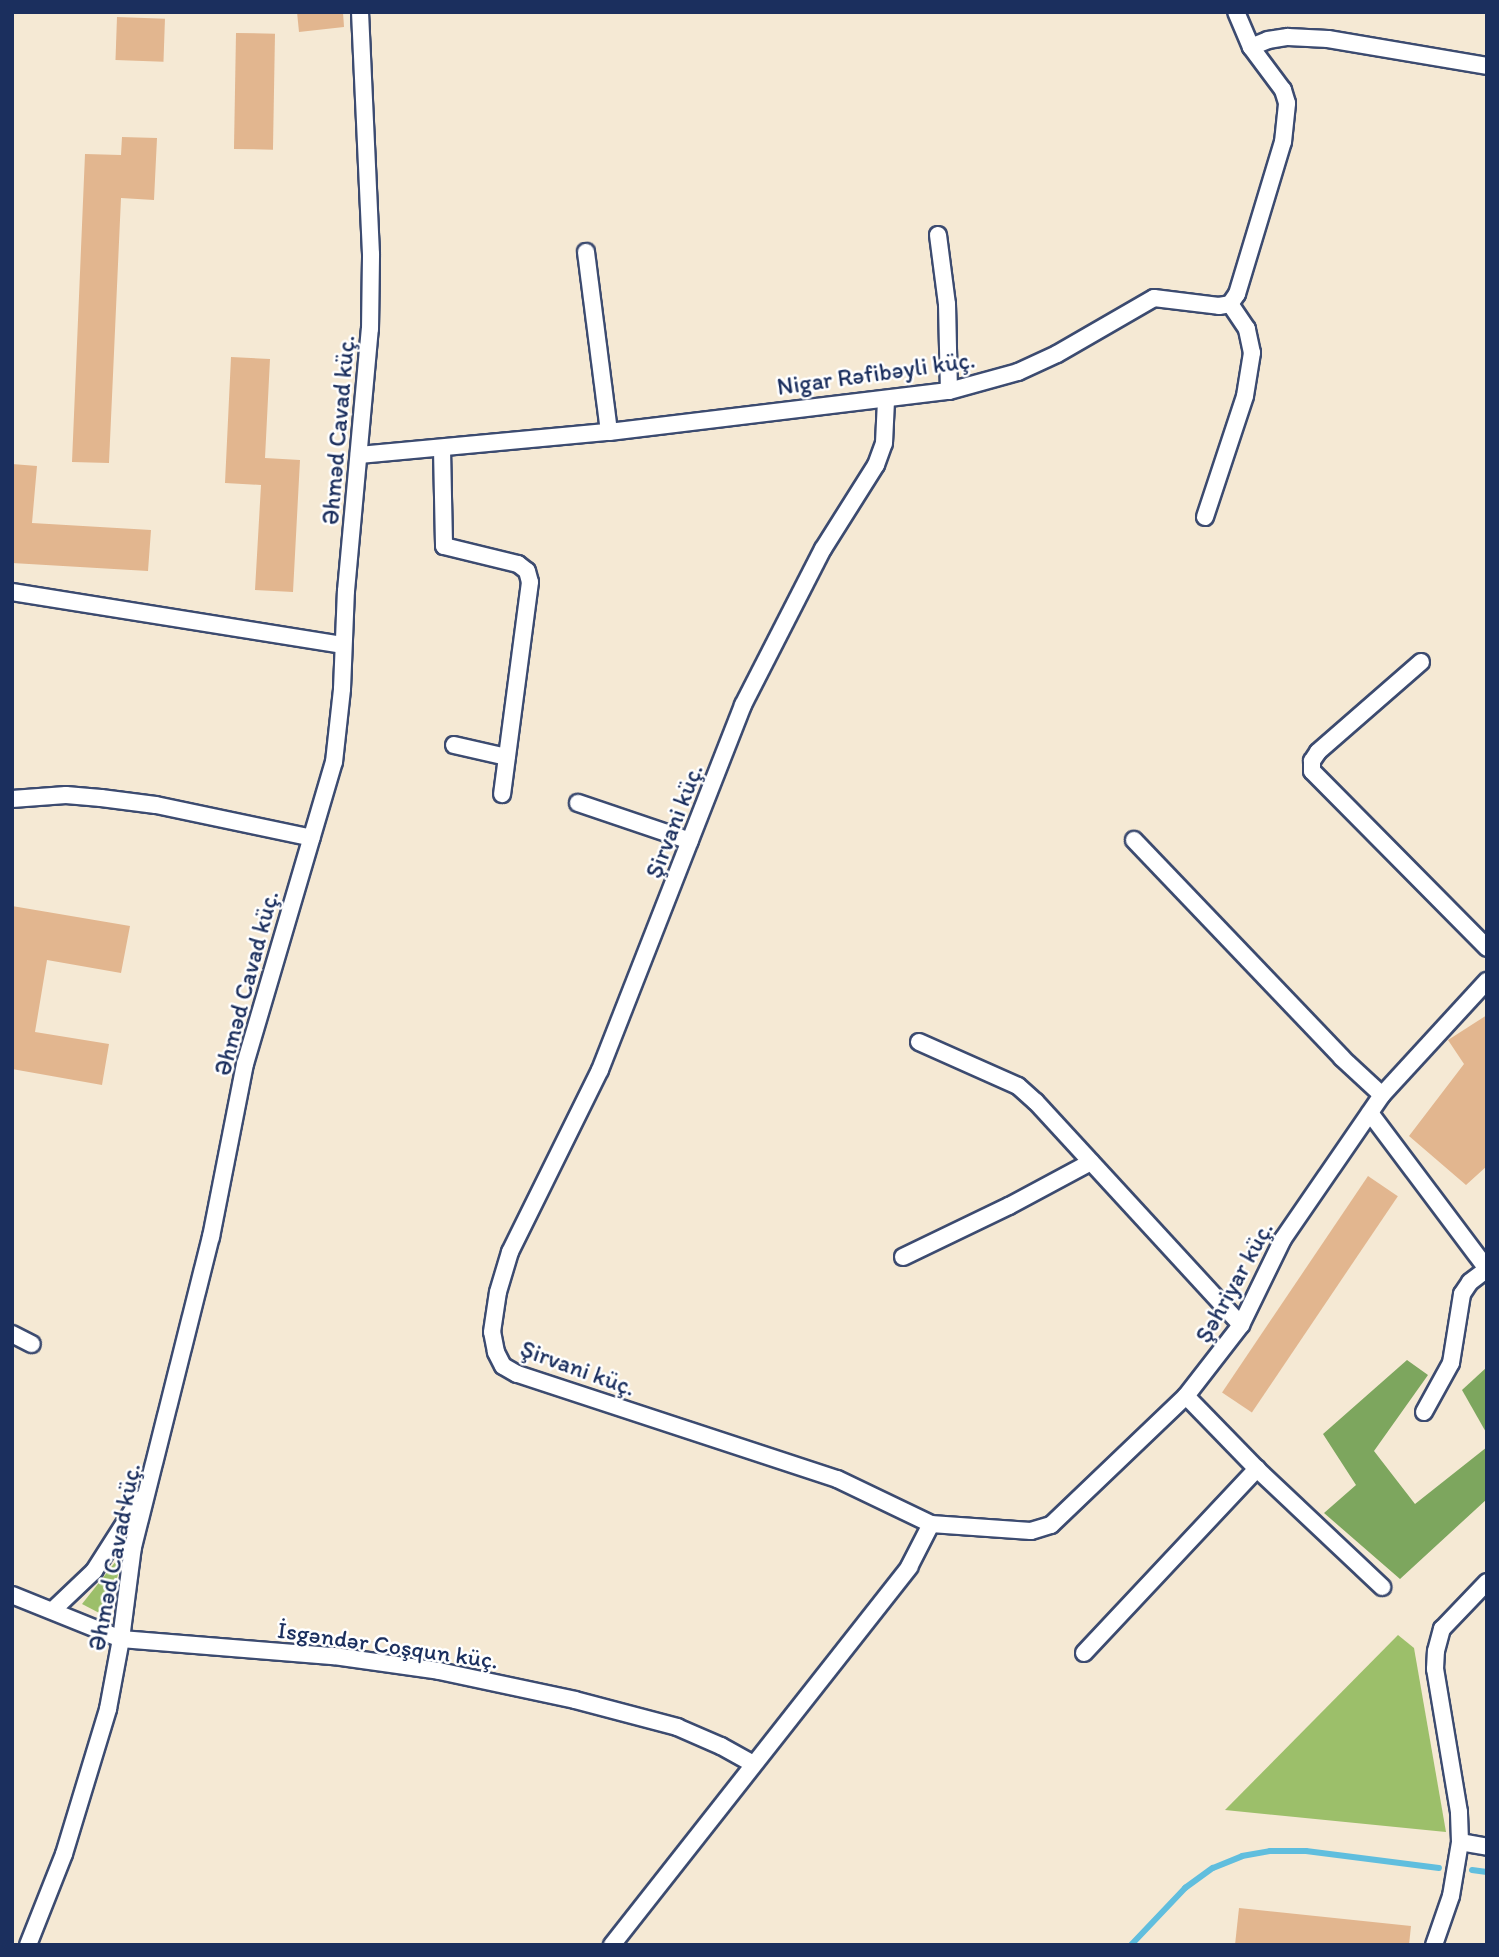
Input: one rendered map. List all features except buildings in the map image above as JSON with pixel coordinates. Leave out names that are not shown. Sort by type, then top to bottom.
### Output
[{"type":"street","name":"Əhməd Cavad küç.","points":[[28,1945],[64,1854],[108,1709],[121,1639],[133,1547],[211,1237],[245,1064],[334,762],[370,329],[371,254],[360,12]]},
{"type":"street","points":[[1205,517],[1245,396],[1252,353],[1247,329],[1230,304],[1237,294],[1287,121],[1287,103],[1283,90],[1251,47],[1236,12]]},
{"type":"street","points":[[1251,47],[1268,40],[1288,37],[1328,39],[1487,66]]},
{"type":"street","points":[[938,236],[947,304],[949,391]]},
{"type":"street","points":[[586,252],[609,432]]},
{"type":"street","name":"Nigar Rəfibəyli küç.","points":[[359,455],[609,432],[949,391],[1027,368],[1154,299],[1219,306],[1230,304]]},
{"type":"street","name":"Şirvani küç.","points":[[886,400],[884,443],[876,465],[823,550],[743,705],[591,1092],[510,1252],[498,1292],[492,1332],[496,1352],[503,1366],[517,1374],[837,1479],[931,1524]]},
{"type":"street","points":[[442,449],[444,546],[518,564],[527,572],[530,582],[502,794]]},
{"type":"street","points":[[12,592],[342,645]]},
{"type":"street","points":[[1420,663],[1318,752],[1312,761],[1312,771],[1487,948]]},
{"type":"street","points":[[454,746],[507,757]]},
{"type":"street","points":[[12,799],[47,796],[101,797],[156,805],[312,838]]},
{"type":"street","points":[[578,803],[690,841]]},
{"type":"street","points":[[1134,840],[1342,1058],[1382,1095]]},
{"type":"street","name":"Şəhriyar küç.","points":[[931,1524],[1031,1531],[1051,1525],[1186,1396],[1241,1325],[1283,1239],[1382,1095],[1485,987]]},
{"type":"street","points":[[919,1042],[1018,1086],[1241,1325]]},
{"type":"street","points":[[1370,1113],[1487,1269],[1471,1282],[1462,1294],[1451,1363],[1424,1412]]},
{"type":"street","points":[[903,1257],[1009,1206],[1091,1162]]},
{"type":"street","points":[[12,1334],[32,1344]]},
{"type":"street","points":[[1186,1396],[1256,1469],[1382,1587]]},
{"type":"street","points":[[1084,1653],[1256,1469]]},
{"type":"street","points":[[53,1610],[94,1571],[147,1488]]},
{"type":"street","points":[[612,1945],[909,1567],[931,1524]]},
{"type":"street","points":[[1434,1945],[1451,1895],[1460,1842],[1459,1812],[1435,1669],[1436,1651],[1442,1629],[1487,1582]]},
{"type":"street","name":"İsgəndər Coşqun küç.","points":[[12,1595],[121,1639],[334,1657],[439,1671],[575,1700],[677,1727],[721,1746],[753,1764]]},
{"type":"street","points":[[1460,1842],[1487,1847]]},
{"type":"green space","points":[[1407,1360],[1428,1375],[1374,1451],[1415,1504],[1487,1447],[1487,1499],[1400,1579],[1324,1513],[1356,1485],[1323,1434]]},
{"type":"green space","points":[[1487,1367],[1487,1434],[1462,1390]]},
{"type":"green space","points":[[124,1551],[107,1617],[82,1604]]},
{"type":"green space","points":[[1398,1635],[1414,1648],[1446,1832],[1225,1810]]},
{"type":"waterway","points":[[1131,1945],[1185,1888],[1213,1868],[1242,1856],[1270,1851],[1306,1851],[1439,1868]]},
{"type":"waterway","points":[[1472,1870],[1487,1872]]}]
